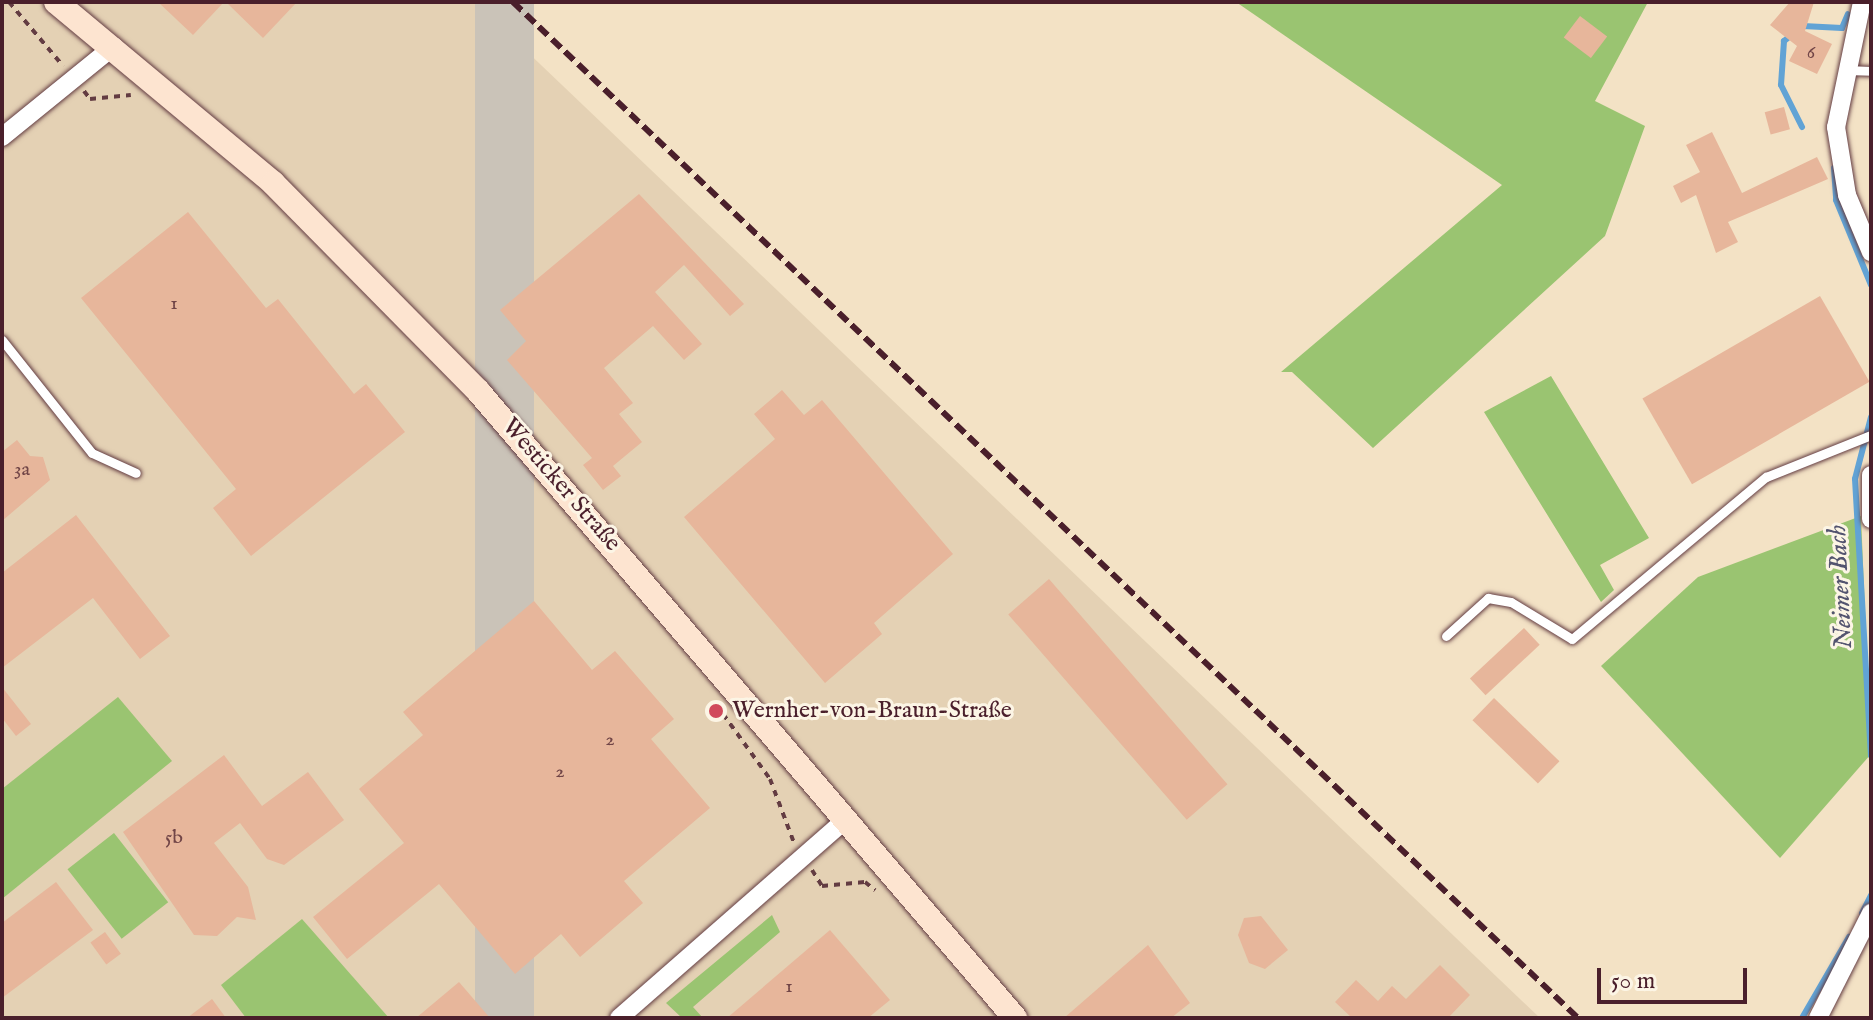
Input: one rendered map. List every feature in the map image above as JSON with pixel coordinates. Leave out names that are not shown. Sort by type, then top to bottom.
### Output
[{"type":"main road","name":"Westicker Straße","points":[[56,2],[114,46],[328,235],[478,391],[843,822],[1015,1018]]},
{"type":"street","points":[[1862,2],[1845,69],[1836,127],[1847,195],[1871,252]]},
{"type":"street","points":[[2,137],[114,46]]},
{"type":"street","points":[[1871,475],[1871,519]]},
{"type":"street","points":[[619,1018],[843,822]]},
{"type":"street","points":[[1818,1018],[1871,913]]},
{"type":"lane","points":[[1845,69],[1871,71]]},
{"type":"lane","points":[[2,340],[92,453],[136,473]]},
{"type":"lane","points":[[1446,636],[1488,598],[1511,602],[1572,639],[1766,477],[1871,435]]},
{"type":"path","points":[[9,2],[90,99],[146,99]]},
{"type":"path","points":[[712,700],[770,779],[782,828],[822,886],[865,882],[885,901]]},
{"type":"shaded area","points":[[2,2],[475,2],[1540,1018],[2,1018]]},
{"type":"shaded area","points":[[475,2],[534,2],[534,1018],[475,1018]]},
{"type":"green space","points":[[1236,2],[1648,2],[1595,101],[1645,126],[1605,236],[1373,448],[1292,372],[1281,372],[1502,185]]},
{"type":"green space","points":[[1551,376],[1649,538],[1600,565],[1614,590],[1601,602],[1484,412]]},
{"type":"green space","points":[[1861,516],[1871,754],[1780,858],[1601,666],[1698,577]]},
{"type":"green space","points":[[118,697],[172,761],[2,899],[2,789]]},
{"type":"green space","points":[[114,833],[168,902],[122,939],[68,869]]},
{"type":"green space","points":[[772,915],[780,932],[693,1007],[703,1018],[682,1018],[666,1003]]},
{"type":"green space","points":[[302,919],[389,1018],[246,1018],[221,985]]},
{"type":"building","points":[[158,2],[224,2],[193,35]]},
{"type":"building","points":[[226,2],[297,2],[263,38]]},
{"type":"building","points":[[1790,2],[1814,2],[1805,31],[1832,44],[1817,74],[1789,61],[1797,46],[1770,25]]},
{"type":"building","points":[[1580,16],[1607,36],[1591,58],[1564,38]]},
{"type":"building","points":[[1784,107],[1790,129],[1771,134],[1765,112]]},
{"type":"building","points":[[1712,132],[1742,193],[1817,157],[1828,179],[1728,222],[1738,242],[1716,253],[1696,195],[1681,203],[1673,186],[1700,172],[1686,145]]},
{"type":"building","points":[[639,194],[744,304],[730,316],[684,265],[655,292],[702,344],[684,360],[653,326],[604,368],[633,403],[619,414],[642,442],[613,466],[621,476],[603,490],[583,465],[592,458],[507,360],[526,341],[500,310]]},
{"type":"building","points":[[188,212],[266,308],[278,299],[354,394],[366,384],[405,432],[251,556],[213,508],[236,489],[81,298]]},
{"type":"building","points":[[1820,296],[1870,382],[1692,484],[1642,398]]},
{"type":"building","points":[[782,390],[804,415],[822,400],[953,554],[874,623],[882,634],[825,683],[684,517],[775,439],[754,414]]},
{"type":"building","points":[[17,440],[30,456],[43,457],[50,480],[2,521],[2,452]]},
{"type":"building","points":[[76,515],[170,636],[140,659],[93,598],[2,668],[2,573]]},
{"type":"building","points":[[1049,579],[1227,784],[1187,820],[1008,614]]},
{"type":"building","points":[[534,601],[592,670],[615,651],[674,719],[651,739],[710,808],[624,881],[643,903],[580,957],[561,934],[515,974],[439,884],[347,959],[313,917],[404,843],[359,789],[423,735],[403,712]]},
{"type":"building","points":[[1524,628],[1540,645],[1486,695],[1470,678]]},
{"type":"building","points":[[2,687],[31,724],[16,736],[2,718]]},
{"type":"building","points":[[1494,698],[1559,761],[1538,784],[1472,720]]},
{"type":"building","points":[[224,755],[262,806],[308,772],[344,820],[284,865],[267,859],[240,823],[214,843],[248,887],[256,920],[237,917],[217,936],[194,935],[123,832]]},
{"type":"building","points":[[56,882],[93,930],[2,998],[2,923]]},
{"type":"building","points":[[1261,916],[1288,950],[1265,969],[1249,963],[1238,935],[1244,918]]},
{"type":"building","points":[[830,930],[890,1000],[868,1018],[727,1018]]},
{"type":"building","points":[[105,932],[121,954],[106,964],[90,943]]},
{"type":"building","points":[[1148,945],[1190,1003],[1171,1018],[1064,1018]]},
{"type":"building","points":[[1440,965],[1470,995],[1448,1018],[1352,1018],[1335,1002],[1356,980],[1378,1001],[1392,986],[1406,999]]},
{"type":"building","points":[[459,982],[490,1018],[416,1018]]},
{"type":"building","points":[[212,999],[226,1018],[187,1018]]},
{"type":"waterway","name":"Neimer Bach","points":[[1803,26],[1842,28],[1848,14]]},
{"type":"waterway","name":"Neimer Bach","points":[[1794,33],[1784,41],[1781,85],[1802,127]]},
{"type":"waterway","name":"Neimer Bach","points":[[1834,168],[1836,200],[1871,285]]},
{"type":"waterway","name":"Neimer Bach","points":[[1871,417],[1855,479],[1871,756]]},
{"type":"waterway","name":"Neimer Bach","points":[[1862,913],[1871,895]]},
{"type":"waterway","name":"Neimer Bach","points":[[1802,1018],[1849,937]]},
{"type":"railway","points":[[513,2],[1578,1018]]},
{"type":"place","name":"Wernher-von-Braun-Straße","points":[[716,711]]}]
